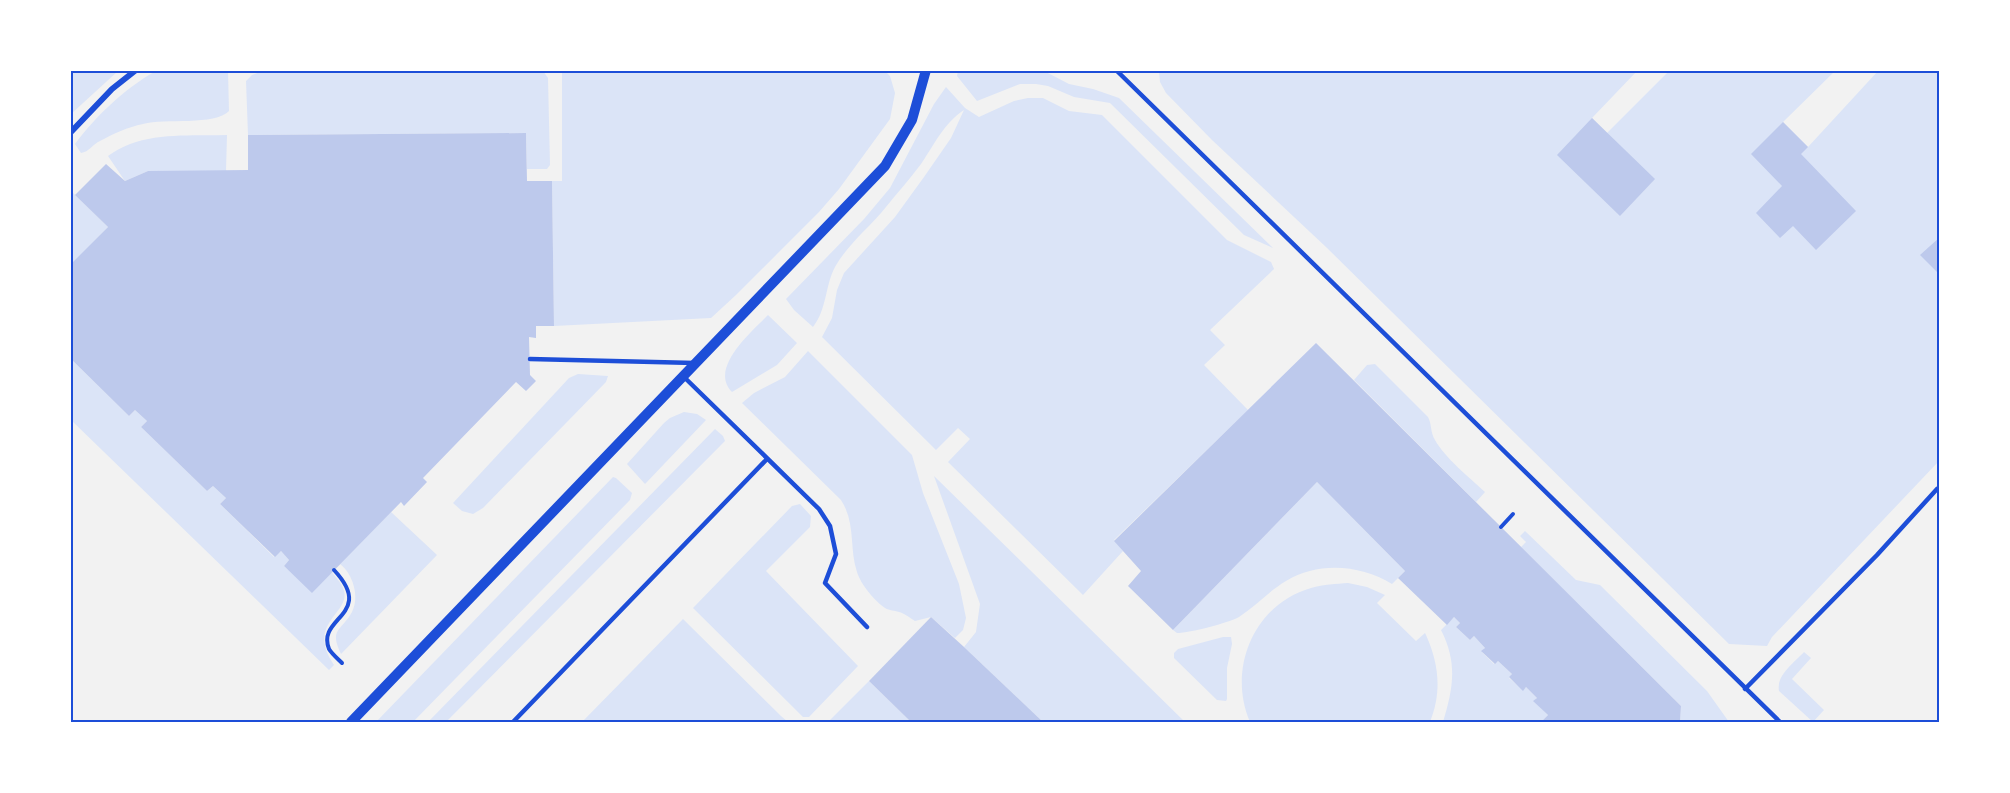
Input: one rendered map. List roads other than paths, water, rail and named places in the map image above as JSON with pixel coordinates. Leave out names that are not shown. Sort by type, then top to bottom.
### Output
[{"type":"street","points":[[70,133],[112,89],[136,70]]},
{"type":"street","points":[[351,723],[885,166],[912,120],[926,70]]},
{"type":"lane","points":[[1116,70],[1780,723]]},
{"type":"lane","points":[[530,359],[698,363]]},
{"type":"lane","points":[[684,377],[819,509],[830,526],[836,554],[825,583],[867,627]]},
{"type":"lane","points":[[513,723],[767,459]]},
{"type":"lane","points":[[1744,688],[1877,555],[1937,489]]}]
